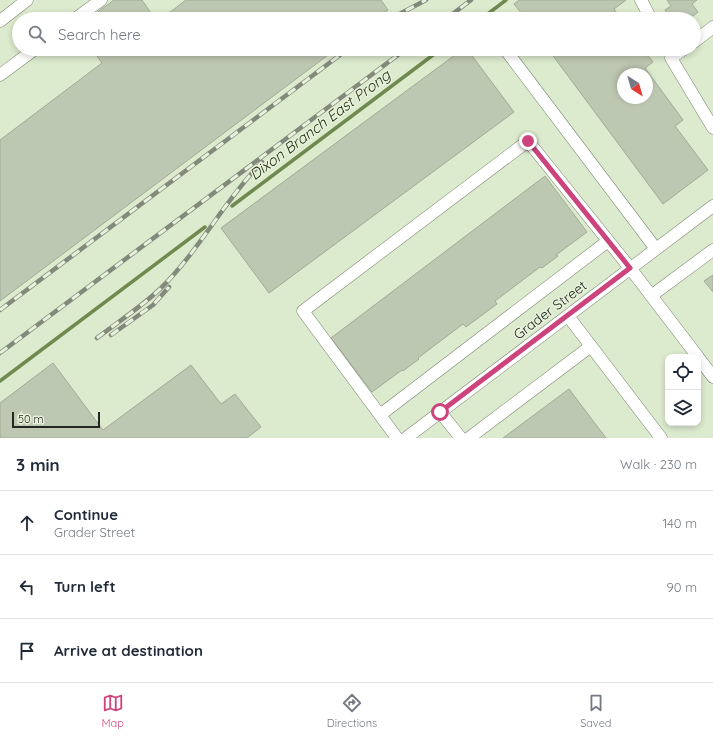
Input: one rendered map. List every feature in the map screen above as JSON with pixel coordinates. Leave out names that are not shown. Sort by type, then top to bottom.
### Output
[{"type":"street","points":[[0,20],[28,0]]},
{"type":"street","points":[[85,12],[101,0]]},
{"type":"street","points":[[641,0],[647,12]]},
{"type":"street","points":[[701,36],[713,27]]},
{"type":"street","points":[[0,75],[26,56]]},
{"type":"street","points":[[510,56],[656,249]]},
{"type":"street","points":[[670,56],[713,128]]},
{"type":"street","points":[[397,438],[303,311],[528,141],[630,268],[696,354]]},
{"type":"street","name":"Grader Street","points":[[406,438],[713,206]]},
{"type":"street","points":[[380,415],[608,241]]},
{"type":"street","points":[[651,296],[713,250]]},
{"type":"street","points":[[568,316],[661,438]]},
{"type":"street","points":[[469,438],[591,346]]},
{"type":"street","points":[[701,361],[713,377]]},
{"type":"street","points":[[440,412],[461,438]]},
{"type":"shaded area","points":[[0,0],[713,0],[713,438],[0,438]]},
{"type":"building","points":[[114,0],[142,0],[150,12],[98,12]]},
{"type":"building","points":[[186,0],[381,0],[388,10],[385,12],[170,12]]},
{"type":"building","points":[[519,0],[626,0],[614,9],[616,12],[520,12],[514,4]]},
{"type":"building","points":[[667,0],[697,0],[692,4],[698,12],[666,12],[665,10],[671,6]]},
{"type":"building","points":[[97,56],[327,56],[0,301],[0,140],[102,63]]},
{"type":"building","points":[[454,56],[472,56],[514,112],[269,293],[221,228]]},
{"type":"building","points":[[553,56],[648,56],[653,62],[645,68],[617,68],[617,104],[653,104],[653,79],[683,120],[675,126],[708,170],[663,204]]},
{"type":"building","points":[[545,176],[587,232],[556,255],[558,256],[542,268],[540,267],[495,301],[497,304],[466,327],[463,324],[403,371],[402,370],[372,392],[331,338]]},
{"type":"building","points":[[713,275],[713,292],[704,281]]},
{"type":"building","points":[[53,363],[103,430],[191,365],[221,404],[235,394],[261,427],[247,438],[0,438],[0,403]]},
{"type":"building","points":[[569,389],[606,438],[503,438]]},
{"type":"waterway","name":"Dixon Branch East Prong","points":[[490,12],[506,0]]},
{"type":"waterway","name":"Dixon Branch East Prong","points":[[232,206],[432,56]]},
{"type":"waterway","name":"Dixon Branch East Prong","points":[[0,381],[205,227]]},
{"type":"railway","points":[[403,12],[426,0]]},
{"type":"railway","points":[[455,12],[471,0]]},
{"type":"railway","points":[[0,310],[339,56]]},
{"type":"railway","points":[[0,353],[397,56]]},
{"type":"railway","points":[[97,338],[160,289],[187,259],[248,177],[262,162]]},
{"type":"railway","points":[[111,335],[153,305],[169,287]]},
{"type":"route","points":[[440,412],[630,268],[528,141]]}]
